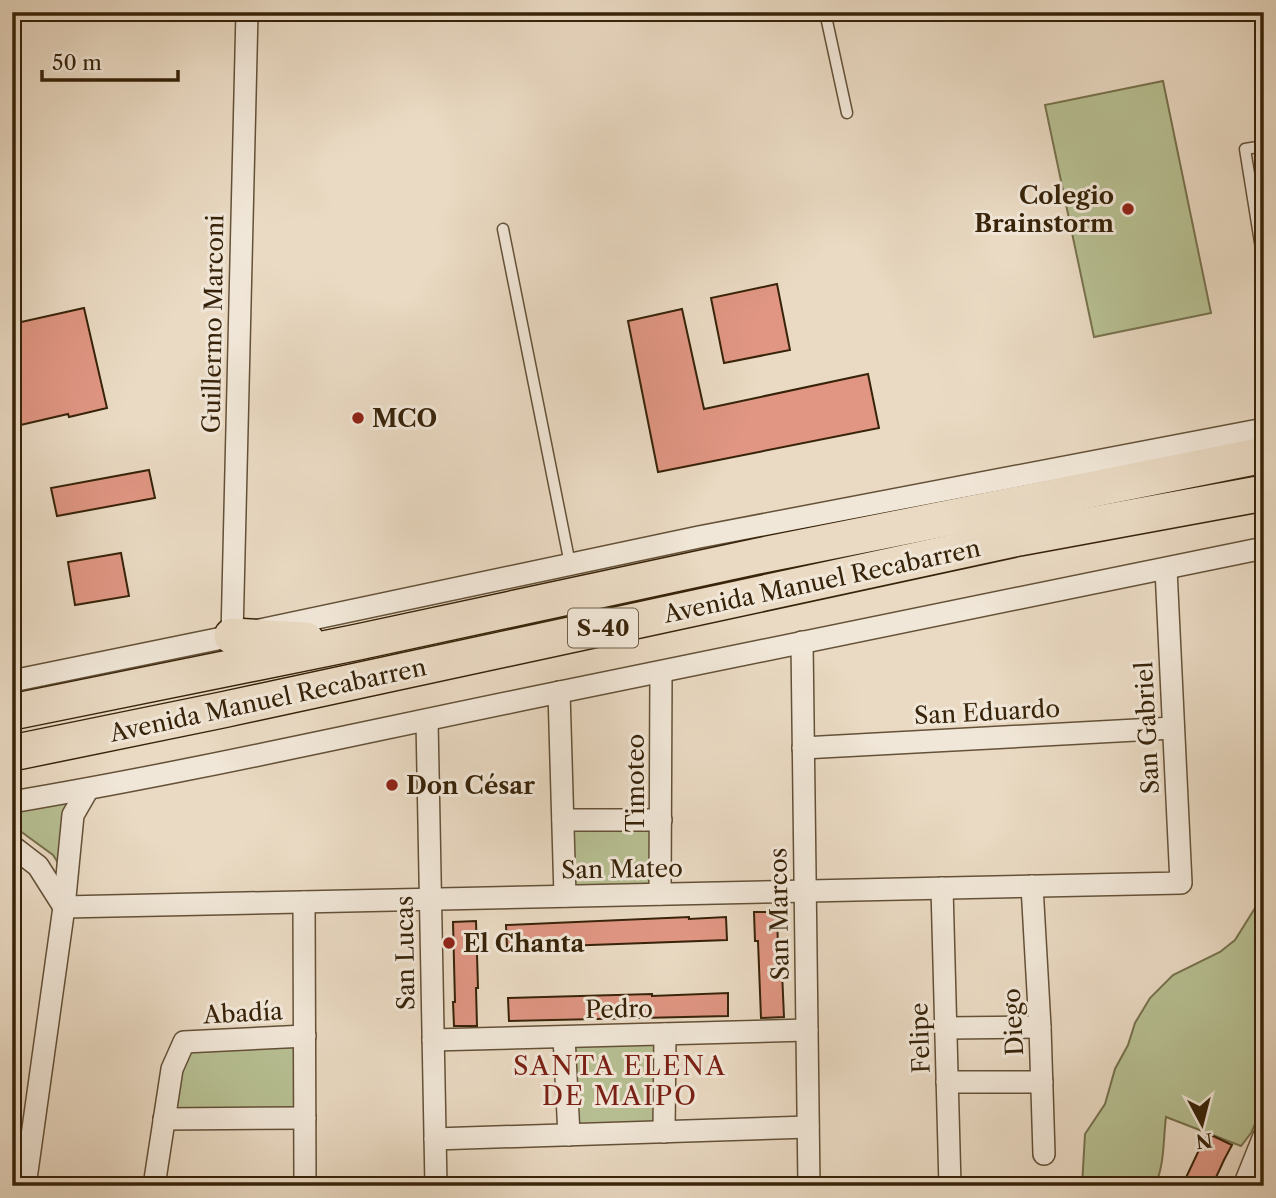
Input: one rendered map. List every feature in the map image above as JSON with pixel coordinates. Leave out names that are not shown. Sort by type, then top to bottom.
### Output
[{"type":"main road","name":"Avenida Manuel Recabarren","points":[[12,712],[358,642],[758,556],[1264,455]]},
{"type":"main road","name":"Avenida Manuel Recabarren","points":[[12,753],[1018,538],[1264,493]]},
{"type":"main road","points":[[232,636],[358,642]]},
{"type":"street","name":"Guillermo Marconi","points":[[232,636],[247,12]]},
{"type":"street","points":[[12,681],[699,537],[1264,429]]},
{"type":"street","name":"Avenida Manuel Recabarren","points":[[12,802],[215,765],[1264,548]]},
{"type":"street","name":"San Gabriel","points":[[1166,569],[1181,883]]},
{"type":"street","name":"San Marcos","points":[[802,642],[809,1186]]},
{"type":"street","name":"Timoteo","points":[[660,894],[661,672]]},
{"type":"street","points":[[559,692],[565,896]]},
{"type":"street","name":"San Lucas","points":[[427,720],[436,1186]]},
{"type":"street","name":"San Eduardo","points":[[803,748],[1174,728]]},
{"type":"street","points":[[25,1186],[64,907],[73,815],[88,789]]},
{"type":"street","points":[[563,820],[661,820]]},
{"type":"street","points":[[12,846],[38,866],[64,907]]},
{"type":"street","name":"San Mateo","points":[[64,907],[1181,883]]},
{"type":"street","name":"Diego","points":[[1032,887],[1044,1154]]},
{"type":"street","name":"Felipe","points":[[942,888],[950,1186]]},
{"type":"street","points":[[304,902],[305,1181]]},
{"type":"street","points":[[946,1028],[1040,1027]]},
{"type":"street","name":"Pedro","points":[[433,1040],[807,1030]]},
{"type":"street","points":[[664,1132],[665,1034]]},
{"type":"street","name":"Abadía","points":[[164,1119],[172,1069],[184,1042],[305,1036]]},
{"type":"street","points":[[564,1037],[569,1135]]},
{"type":"street","points":[[947,1082],[1042,1082]]},
{"type":"street","points":[[154,1186],[164,1119],[305,1118]]},
{"type":"street","points":[[435,1139],[808,1127]]},
{"type":"street","points":[[1252,1176],[1264,1136]]},
{"type":"lane","points":[[825,12],[847,113]]},
{"type":"lane","points":[[1264,146],[1245,149],[1264,267]]},
{"type":"lane","points":[[503,229],[570,564]]},
{"type":"green space","name":"Colegio Brainstorm","points":[[1163,81],[1211,313],[1094,337],[1045,105]]},
{"type":"green space","points":[[77,797],[64,872],[53,855],[12,825],[12,808]]},
{"type":"green space","points":[[574,830],[651,831],[651,887],[572,886]]},
{"type":"green space","points":[[1264,886],[1264,1104],[1251,1133],[1241,1146],[1166,1117],[1162,1160],[1155,1186],[1082,1186],[1085,1134],[1105,1104],[1115,1069],[1128,1045],[1135,1023],[1150,998],[1173,975],[1220,952],[1235,940],[1260,900]]},
{"type":"green space","name":"SANTA ELENA DE MAIPO","points":[[663,1036],[662,1130],[571,1131],[566,1038]]},
{"type":"green space","points":[[298,1044],[298,1111],[176,1112],[181,1074],[189,1048]]},
{"type":"building","points":[[777,284],[790,350],[724,363],[711,298]]},
{"type":"building","points":[[84,308],[107,408],[12,427],[12,324]]},
{"type":"building","points":[[682,309],[704,409],[868,374],[879,428],[658,472],[628,321]]},
{"type":"building","points":[[149,470],[155,498],[57,516],[51,488]]},
{"type":"building","points":[[121,553],[129,596],[75,605],[68,562]]},
{"type":"building","points":[[754,912],[777,912],[784,1017],[761,1018]]},
{"type":"building","points":[[726,917],[727,940],[507,948],[506,925]]},
{"type":"building","points":[[476,921],[477,1026],[454,1026],[453,922]]},
{"type":"building","points":[[728,993],[728,1016],[509,1021],[508,998]]},
{"type":"building","points":[[1207,1133],[1232,1145],[1212,1186],[1182,1186]]},
{"type":"place","name":"Colegio Brainstorm","points":[[1128,209]]},
{"type":"place","name":"MCO","points":[[358,418]]},
{"type":"place","name":"Don César","points":[[392,785]]},
{"type":"place","name":"El Chanta","points":[[449,943]]},
{"type":"district","name":"SANTA ELENA DE MAIPO","points":[[620,1081]]}]
